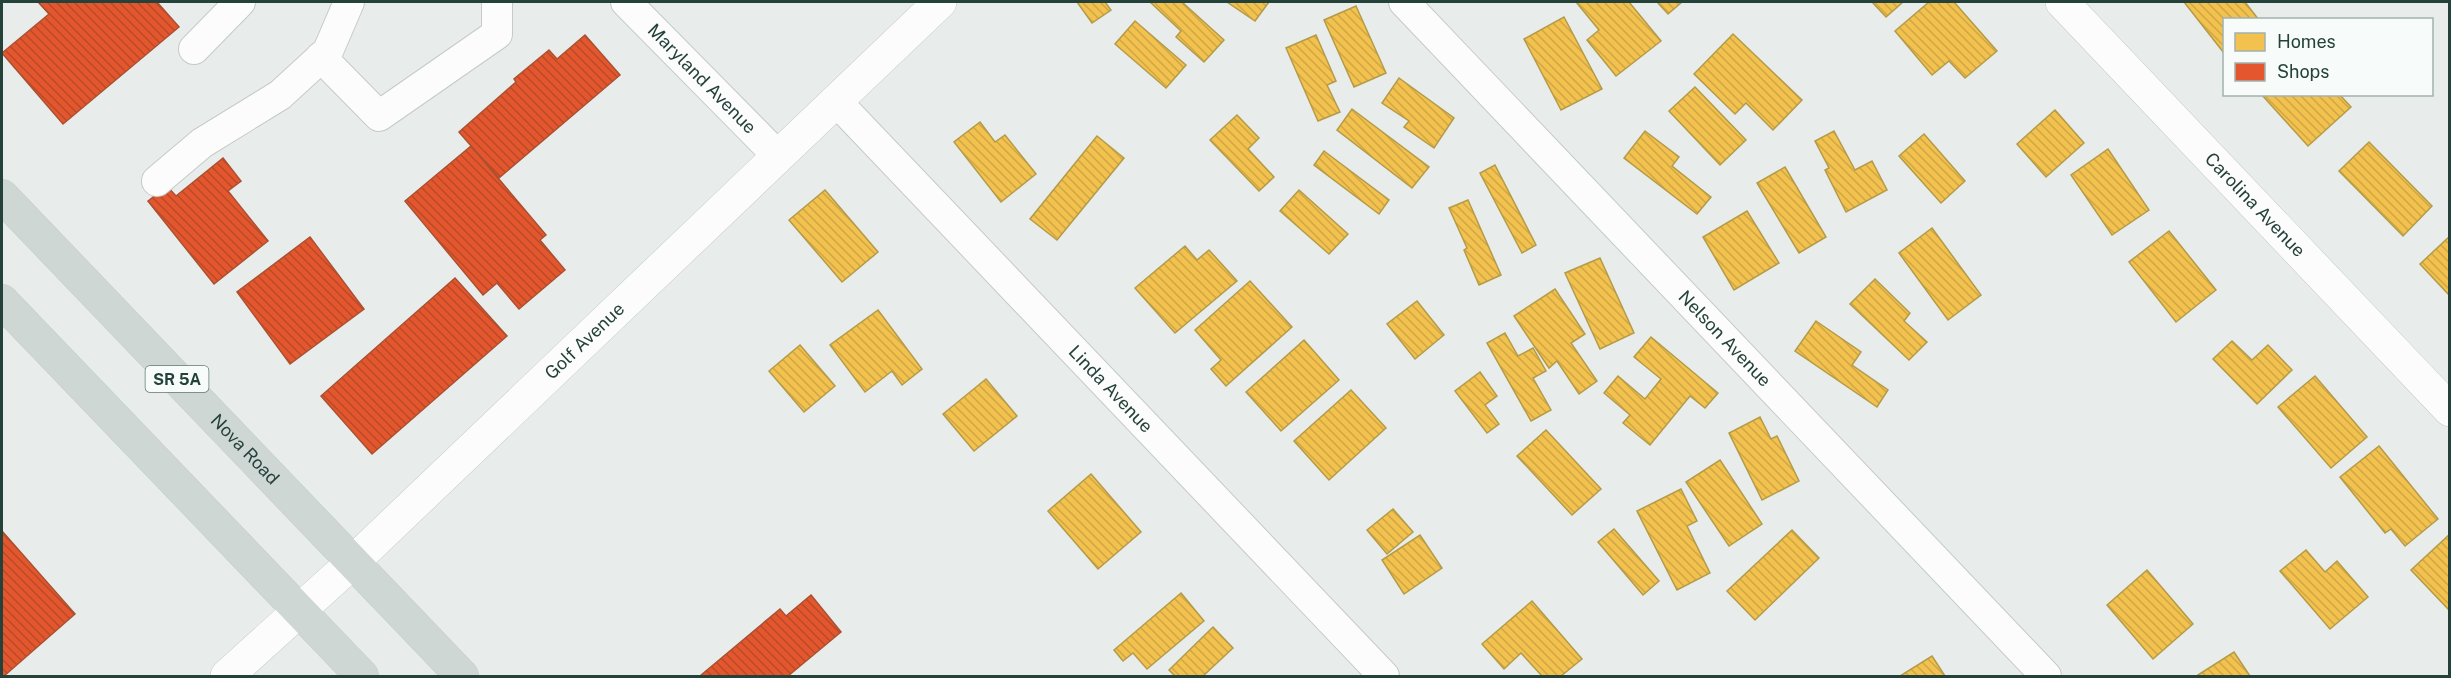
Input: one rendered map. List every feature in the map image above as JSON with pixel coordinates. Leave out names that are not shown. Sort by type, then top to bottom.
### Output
[{"type":"main road","name":"Nova Road","points":[[2,196],[462,676]]},
{"type":"main road","points":[[2,301],[362,676]]},
{"type":"street","points":[[194,49],[240,2]]},
{"type":"street","points":[[157,181],[202,143],[280,95],[328,51],[349,2]]},
{"type":"street","points":[[321,57],[379,116],[497,34],[497,2]]},
{"type":"street","name":"Maryland Avenue","points":[[626,2],[777,155]]},
{"type":"street","name":"Golf Avenue","points":[[227,676],[353,562],[777,155],[940,2]]},
{"type":"street","name":"Nelson Avenue","points":[[1404,2],[2046,676]]},
{"type":"street","name":"Carolina Avenue","points":[[2062,2],[2450,410]]},
{"type":"street","name":"Linda Avenue","points":[[836,101],[1384,676]]},
{"type":"building: Homes","points":[[1077,2],[1105,2],[1111,10],[1092,23]]},
{"type":"building: Homes","points":[[1150,2],[1182,2],[1224,40],[1204,62],[1176,37],[1181,31]]},
{"type":"building: Homes","points":[[1227,2],[1269,2],[1255,21]]},
{"type":"building: Homes","points":[[1576,2],[1629,2],[1661,41],[1616,76],[1587,40],[1599,30]]},
{"type":"building: Homes","points":[[1657,2],[1682,2],[1668,14]]},
{"type":"building: Homes","points":[[1872,2],[1903,2],[1886,17]]},
{"type":"building: Homes","points":[[1929,2],[1954,2],[1997,51],[1965,78],[1949,61],[1932,75],[1895,31]]},
{"type":"building: Homes","points":[[2184,2],[2245,2],[2257,18],[2223,18],[2223,52]]},
{"type":"building: Homes","points":[[1356,6],[1386,73],[1354,87],[1324,20]]},
{"type":"building: Homes","points":[[1564,17],[1602,89],[1561,110],[1524,39]]},
{"type":"building: Homes","points":[[1135,21],[1186,65],[1166,88],[1115,44]]},
{"type":"building: Homes","points":[[1733,34],[1802,100],[1773,130],[1746,103],[1735,114],[1694,74]]},
{"type":"building: Homes","points":[[1316,35],[1336,81],[1327,85],[1340,112],[1318,121],[1286,48]]},
{"type":"building: Homes","points":[[1399,78],[1454,118],[1434,148],[1404,127],[1409,121],[1382,103]]},
{"type":"building: Homes","points":[[1695,87],[1746,140],[1720,165],[1669,111]]},
{"type":"building: Homes","points":[[2263,96],[2341,96],[2351,107],[2308,146]]},
{"type":"building: Homes","points":[[1352,109],[1429,167],[1412,188],[1337,130]]},
{"type":"building: Homes","points":[[2055,110],[2084,143],[2046,177],[2017,144]]},
{"type":"building: Homes","points":[[1237,115],[1259,138],[1248,149],[1274,177],[1259,191],[1210,140]]},
{"type":"building: Homes","points":[[980,122],[995,142],[1005,135],[1036,174],[1001,202],[954,142]]},
{"type":"building: Homes","points":[[1645,131],[1679,157],[1672,166],[1711,197],[1697,214],[1624,158]]},
{"type":"building: Homes","points":[[1834,131],[1855,170],[1872,161],[1887,190],[1846,212],[1825,170],[1829,168],[1815,141]]},
{"type":"building: Homes","points":[[1924,134],[1965,181],[1941,203],[1899,156]]},
{"type":"building: Homes","points":[[1097,136],[1124,158],[1057,240],[1030,219]]},
{"type":"building: Homes","points":[[2369,142],[2432,206],[2403,236],[2339,171]]},
{"type":"building: Homes","points":[[2108,149],[2149,210],[2112,235],[2071,175]]},
{"type":"building: Homes","points":[[1324,151],[1389,200],[1379,214],[1314,165]]},
{"type":"building: Homes","points":[[1495,165],[1536,245],[1522,253],[1480,173]]},
{"type":"building: Homes","points":[[1785,167],[1826,237],[1799,253],[1757,183]]},
{"type":"building: Homes","points":[[825,190],[878,252],[842,282],[789,220]]},
{"type":"building: Homes","points":[[1299,190],[1348,234],[1329,254],[1280,211]]},
{"type":"building: Homes","points":[[1468,200],[1501,275],[1479,285],[1464,250],[1467,248],[1449,208]]},
{"type":"building: Homes","points":[[1747,211],[1779,263],[1734,290],[1703,237]]},
{"type":"building: Homes","points":[[1932,228],[1981,295],[1948,320],[1899,253]]},
{"type":"building: Homes","points":[[2169,231],[2216,290],[2176,322],[2129,262]]},
{"type":"building: Homes","points":[[2450,236],[2450,296],[2420,264]]},
{"type":"building: Homes","points":[[1185,246],[1197,260],[1209,250],[1237,281],[1175,333],[1135,288]]},
{"type":"building: Homes","points":[[1600,258],[1634,333],[1600,349],[1565,273]]},
{"type":"building: Homes","points":[[1875,279],[1910,313],[1904,321],[1927,342],[1909,360],[1850,304]]},
{"type":"building: Homes","points":[[1250,281],[1292,327],[1226,386],[1211,369],[1221,360],[1195,330]]},
{"type":"building: Homes","points":[[1555,289],[1585,334],[1571,343],[1597,381],[1579,394],[1557,361],[1549,368],[1514,316]]},
{"type":"building: Homes","points":[[1417,301],[1444,335],[1415,359],[1387,324]]},
{"type":"building: Homes","points":[[878,310],[922,369],[902,385],[892,371],[865,392],[830,345]]},
{"type":"building: Homes","points":[[1816,321],[1861,352],[1852,365],[1888,390],[1877,407],[1795,351]]},
{"type":"building: Homes","points":[[1505,333],[1518,356],[1533,348],[1546,371],[1533,378],[1551,410],[1531,421],[1487,343]]},
{"type":"building: Homes","points":[[1651,337],[1718,393],[1705,408],[1690,396],[1650,445],[1623,423],[1630,415],[1604,393],[1618,376],[1645,399],[1661,379],[1634,357]]},
{"type":"building: Homes","points":[[1304,340],[1339,380],[1281,431],[1246,392]]},
{"type":"building: Homes","points":[[2232,341],[2252,360],[2268,345],[2292,370],[2257,404],[2213,359]]},
{"type":"building: Homes","points":[[800,345],[835,386],[804,412],[769,371]]},
{"type":"building: Homes","points":[[1480,372],[1497,396],[1485,405],[1499,424],[1487,433],[1455,391]]},
{"type":"building: Homes","points":[[2315,376],[2367,437],[2331,468],[2278,407]]},
{"type":"building: Homes","points":[[986,379],[1017,416],[974,451],[943,414]]},
{"type":"building: Homes","points":[[1351,390],[1386,428],[1329,480],[1294,441]]},
{"type":"building: Homes","points":[[1760,417],[1771,439],[1777,436],[1799,481],[1762,500],[1729,433]]},
{"type":"building: Homes","points":[[1546,430],[1601,489],[1572,515],[1517,456]]},
{"type":"building: Homes","points":[[2379,446],[2438,519],[2405,546],[2391,529],[2385,533],[2340,477]]},
{"type":"building: Homes","points":[[1720,460],[1762,524],[1729,546],[1686,482]]},
{"type":"building: Homes","points":[[1091,474],[1141,532],[1098,569],[1048,511]]},
{"type":"building: Homes","points":[[1681,489],[1697,521],[1687,526],[1710,573],[1677,590],[1637,511]]},
{"type":"building: Homes","points":[[1393,509],[1413,532],[1387,554],[1367,530]]},
{"type":"building: Homes","points":[[1614,529],[1659,581],[1643,595],[1598,542]]},
{"type":"building: Homes","points":[[1792,530],[1819,558],[1755,620],[1727,591]]},
{"type":"building: Homes","points":[[2450,534],[2450,611],[2411,570]]},
{"type":"building: Homes","points":[[1420,535],[1442,568],[1404,594],[1382,560]]},
{"type":"building: Homes","points":[[2306,550],[2325,572],[2337,561],[2368,597],[2330,629],[2280,571]]},
{"type":"building: Homes","points":[[2147,570],[2193,624],[2153,659],[2107,605]]},
{"type":"building: Homes","points":[[1181,593],[1204,621],[1147,669],[1133,653],[1123,661],[1114,650]]},
{"type":"building: Homes","points":[[1532,601],[1582,659],[1561,676],[1542,676],[1521,653],[1504,669],[1482,644]]},
{"type":"building: Homes","points":[[1213,627],[1233,648],[1203,676],[1175,676],[1169,670]]},
{"type":"building: Homes","points":[[2234,652],[2250,676],[2198,675]]},
{"type":"building: Homes","points":[[1932,656],[1945,676],[1900,676]]},
{"type":"building: Shops","points":[[38,2],[157,2],[179,27],[63,124],[2,53],[49,14]]},
{"type":"building: Shops","points":[[585,35],[620,75],[499,178],[459,132],[516,82],[514,79],[549,50],[557,59]]},
{"type":"building: Shops","points":[[471,146],[546,235],[540,240],[565,270],[519,309],[497,283],[483,295],[405,201]]},
{"type":"building: Shops","points":[[223,158],[241,181],[228,191],[268,241],[214,284],[148,201],[167,186],[176,196]]},
{"type":"building: Shops","points":[[310,237],[364,309],[290,364],[237,292]]},
{"type":"building: Shops","points":[[455,278],[507,336],[372,454],[321,396]]},
{"type":"building: Shops","points":[[2,531],[75,614],[4,676],[2,676]]},
{"type":"building: Shops","points":[[811,595],[841,632],[788,676],[700,676],[780,609],[786,616]]}]
